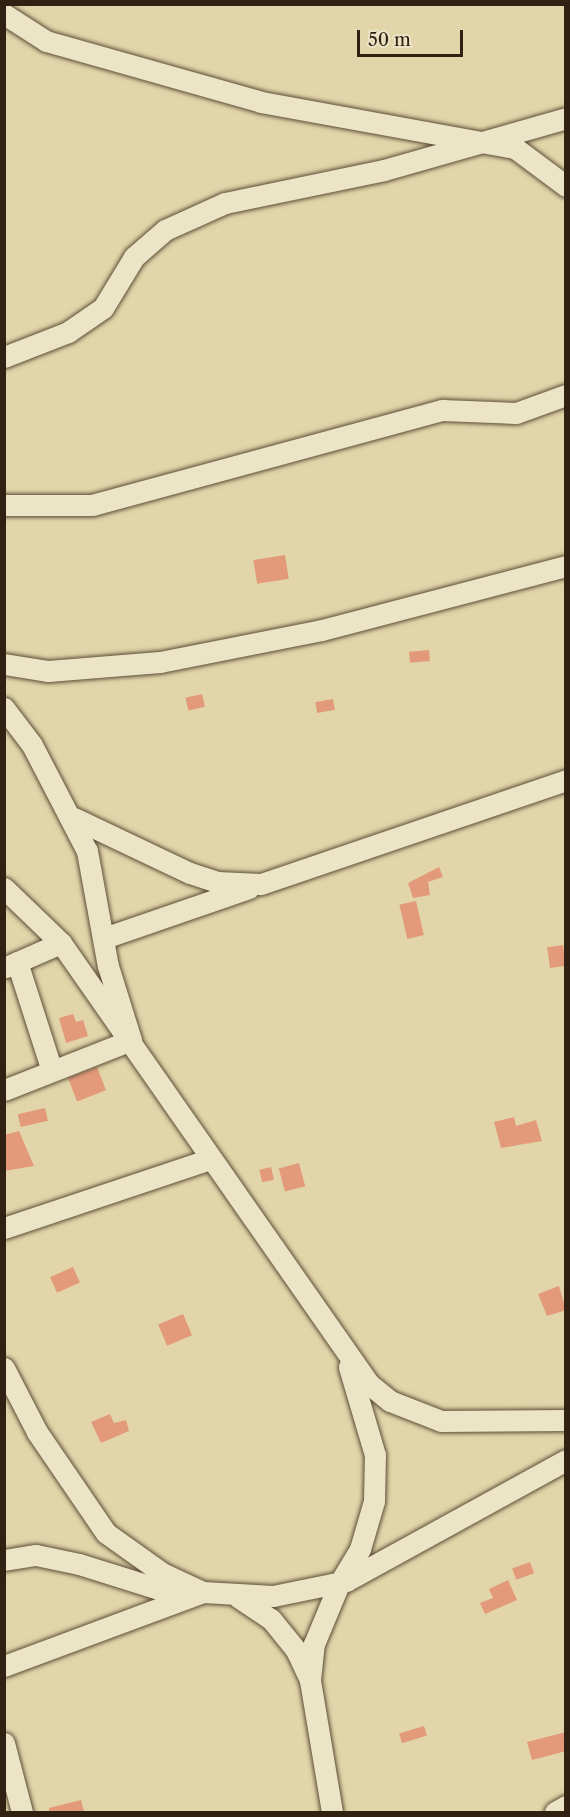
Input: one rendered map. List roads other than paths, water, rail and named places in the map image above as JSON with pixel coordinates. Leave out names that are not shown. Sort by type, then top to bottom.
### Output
[{"type":"street","points":[[4,14],[46,41],[261,102],[514,148],[566,186]]},
{"type":"street","points":[[4,357],[68,332],[103,308],[134,257],[165,230],[225,203],[384,170],[566,118]]},
{"type":"street","points":[[4,505],[93,505],[442,410],[516,413],[566,396]]},
{"type":"street","points":[[4,664],[48,671],[160,662],[322,630],[566,566]]},
{"type":"street","points":[[4,708],[74,818],[96,881],[104,938],[131,1040]]},
{"type":"street","points":[[104,938],[566,780]]},
{"type":"street","points":[[74,818],[190,873],[217,882],[261,884]]},
{"type":"street","points":[[4,888],[61,943],[131,1040],[207,1160],[345,1355],[390,1401],[441,1421],[566,1420]]},
{"type":"street","points":[[52,1071],[11,965],[61,943]]},
{"type":"street","points":[[4,1090],[131,1040]]},
{"type":"street","points":[[4,1228],[207,1160]]},
{"type":"street","points":[[310,1680],[314,1644],[339,1584],[360,1549],[374,1501],[375,1455],[345,1355]]},
{"type":"street","points":[[4,1368],[37,1432],[106,1533],[194,1595]]},
{"type":"street","points":[[4,1560],[36,1555],[79,1564],[194,1595],[284,1595],[339,1584],[566,1460]]},
{"type":"street","points":[[4,1666],[194,1595]]},
{"type":"street","points":[[235,1596],[271,1619],[296,1650],[310,1680],[332,1812]]},
{"type":"street","points":[[4,1743],[11,1798],[22,1812]]},
{"type":"street","points":[[555,1812],[566,1806]]}]
